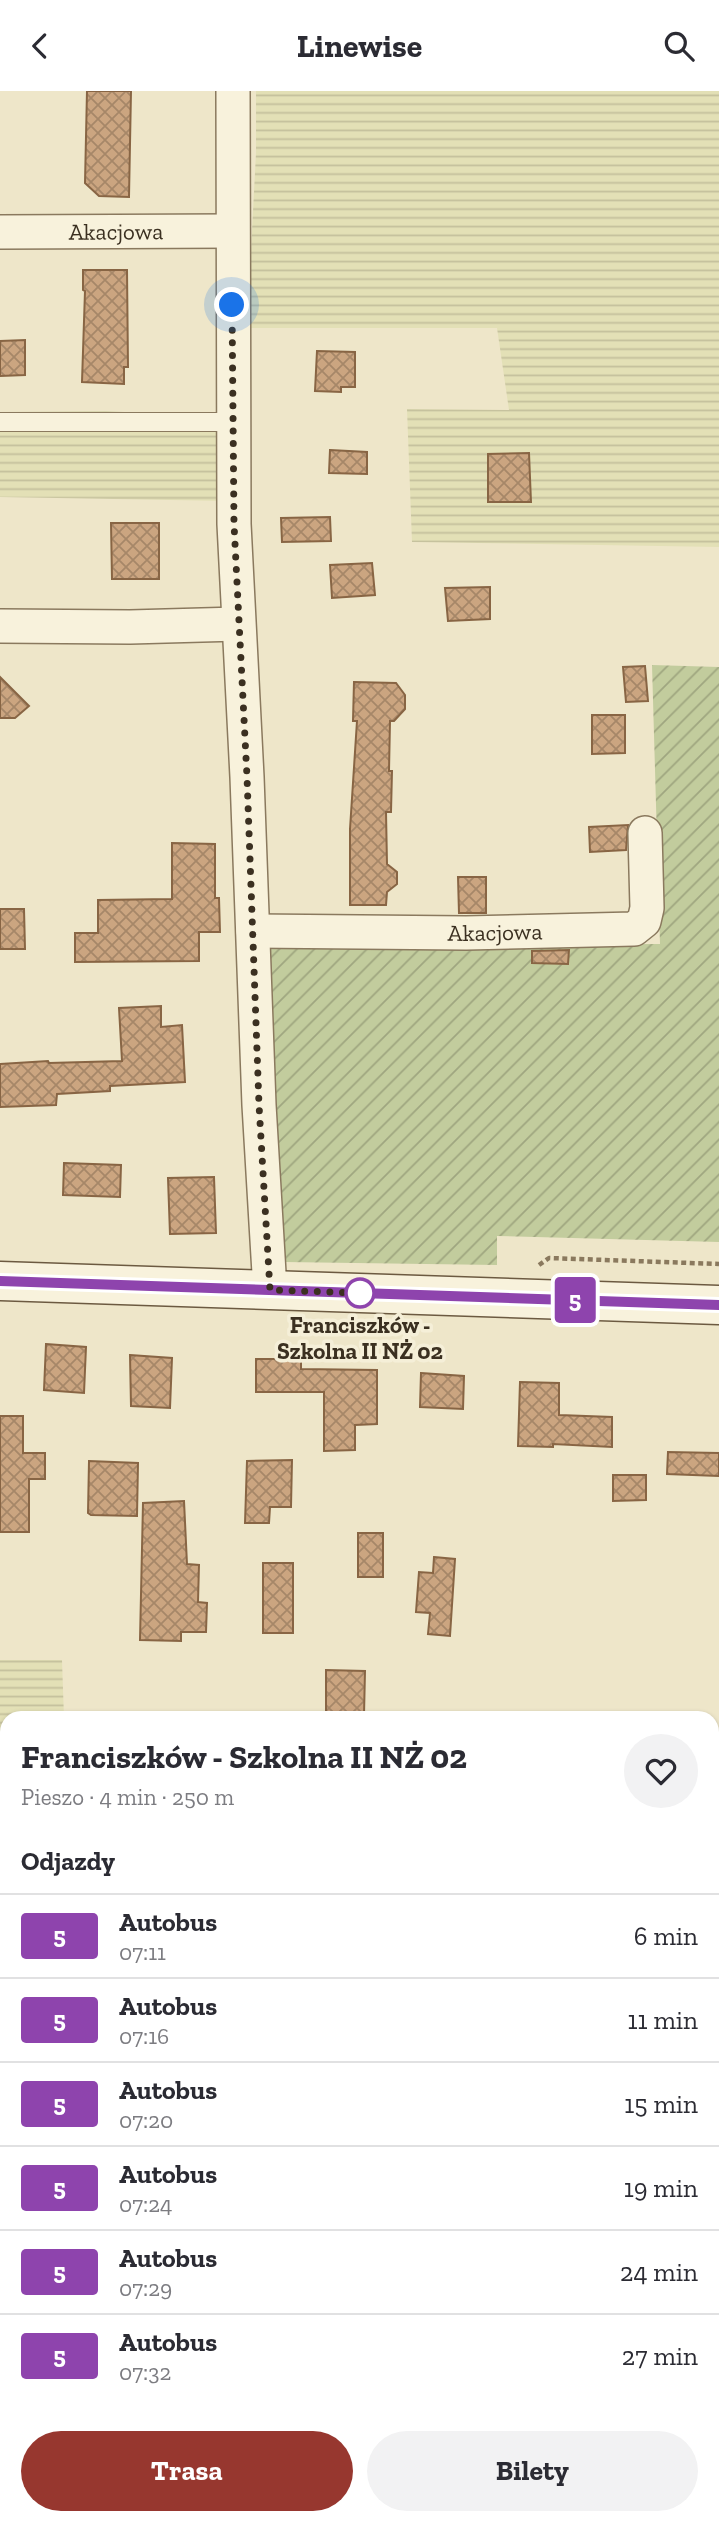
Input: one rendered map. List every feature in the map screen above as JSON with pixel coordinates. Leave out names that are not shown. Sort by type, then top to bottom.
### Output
[{"type":"street","points":[[233,91],[234,524],[259,1105],[270,1290]]},
{"type":"street","name":"Akacjowa","points":[[0,232],[233,231]]},
{"type":"street","points":[[0,627],[238,624]]},
{"type":"street","name":"Akacjowa","points":[[253,931],[466,933],[634,929],[644,921],[647,908],[645,833]]},
{"type":"street","points":[[0,1281],[719,1304]]},
{"type":"lane","points":[[0,422],[233,422]]},
{"type":"shaded area","points":[[256,91],[719,91],[719,547],[412,542],[407,409],[509,410],[497,328],[247,328],[256,153]]},
{"type":"shaded area","points":[[106,411],[218,417],[226,501],[0,497],[0,412]]},
{"type":"shaded area","points":[[0,1660],[62,1660],[64,1711],[0,1711]]},
{"type":"green space","points":[[652,665],[719,667],[719,1242],[497,1236],[497,1265],[284,1262],[266,946],[660,944]]},
{"type":"building","points":[[87,91],[131,91],[129,197],[99,196],[85,183]]},
{"type":"building","points":[[83,270],[127,270],[128,367],[124,367],[124,384],[82,382],[85,291]]},
{"type":"building","points":[[25,340],[25,375],[0,376],[0,341]]},
{"type":"building","points":[[317,351],[355,352],[355,387],[341,387],[341,392],[315,391]]},
{"type":"building","points":[[330,450],[367,452],[367,474],[329,473]]},
{"type":"building","points":[[529,453],[531,502],[488,502],[488,454]]},
{"type":"building","points":[[330,517],[331,541],[282,542],[281,518]]},
{"type":"building","points":[[111,523],[159,523],[159,579],[112,579]]},
{"type":"building","points":[[372,563],[375,595],[332,598],[330,565]]},
{"type":"building","points":[[490,587],[490,619],[448,621],[445,588]]},
{"type":"building","points":[[645,666],[648,701],[626,702],[623,667]]},
{"type":"building","points":[[0,677],[29,706],[15,718],[0,718]]},
{"type":"building","points":[[354,682],[396,683],[405,695],[405,709],[394,721],[390,721],[389,771],[392,771],[391,812],[386,812],[387,864],[397,872],[397,884],[387,892],[386,905],[350,905],[350,829],[357,721],[353,721]]},
{"type":"building","points":[[592,715],[625,715],[625,753],[592,754]]},
{"type":"building","points":[[628,825],[626,850],[590,852],[589,827]]},
{"type":"building","points":[[172,843],[215,844],[215,898],[219,898],[220,932],[199,932],[199,961],[75,962],[75,933],[98,933],[98,900],[172,899]]},
{"type":"building","points":[[458,877],[486,877],[486,913],[459,913]]},
{"type":"building","points":[[0,909],[24,909],[25,949],[0,949]]},
{"type":"building","points":[[569,950],[568,964],[532,963],[532,951]]},
{"type":"building","points":[[161,1006],[161,1027],[182,1025],[185,1082],[110,1086],[110,1091],[57,1094],[56,1105],[0,1107],[0,1064],[122,1061],[119,1008]]},
{"type":"building","points":[[64,1163],[121,1165],[120,1197],[63,1195]]},
{"type":"building","points":[[214,1177],[216,1233],[170,1234],[168,1178]]},
{"type":"building","points":[[46,1344],[86,1347],[84,1393],[44,1390]]},
{"type":"building","points":[[130,1355],[172,1358],[170,1408],[131,1406]]},
{"type":"building","points":[[256,1359],[301,1359],[301,1369],[377,1370],[377,1424],[355,1425],[355,1450],[324,1451],[324,1392],[256,1392]]},
{"type":"building","points":[[421,1373],[464,1376],[463,1409],[420,1407]]},
{"type":"building","points":[[520,1382],[559,1383],[559,1415],[612,1417],[612,1447],[553,1444],[553,1447],[518,1446]]},
{"type":"building","points":[[0,1416],[23,1416],[23,1453],[45,1453],[45,1479],[29,1479],[29,1532],[0,1532]]},
{"type":"building","points":[[668,1452],[719,1453],[719,1476],[667,1474]]},
{"type":"building","points":[[292,1460],[291,1507],[270,1507],[269,1523],[245,1523],[247,1461]]},
{"type":"building","points":[[89,1461],[138,1463],[137,1516],[88,1513]]},
{"type":"building","points":[[613,1475],[646,1475],[646,1500],[613,1501]]},
{"type":"building","points":[[184,1501],[187,1564],[199,1565],[198,1602],[207,1603],[206,1632],[181,1632],[181,1641],[140,1640],[143,1503]]},
{"type":"building","points":[[358,1533],[383,1533],[383,1577],[358,1577]]},
{"type":"building","points":[[434,1557],[455,1559],[450,1636],[428,1634],[430,1613],[416,1612],[419,1572],[433,1573]]},
{"type":"building","points":[[263,1563],[293,1563],[293,1633],[263,1633]]},
{"type":"building","points":[[326,1670],[365,1671],[364,1711],[326,1711]]},
{"type":"bus line","name":"5","points":[[0,1281],[719,1305]]},
{"type":"place","name":"Franciszków - Szkolna II NŻ 02","points":[[360,1293]]},
{"type":"route","points":[[232,305],[234,524],[247,777],[259,1105],[270,1290],[360,1293]]}]
